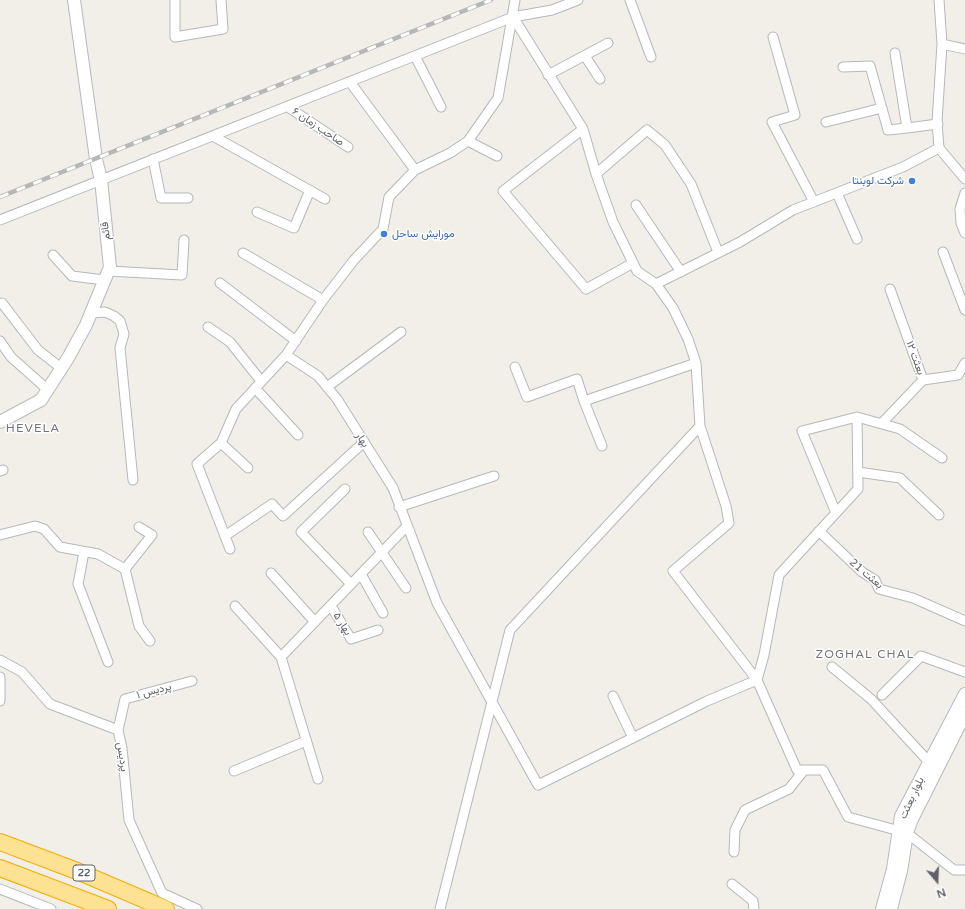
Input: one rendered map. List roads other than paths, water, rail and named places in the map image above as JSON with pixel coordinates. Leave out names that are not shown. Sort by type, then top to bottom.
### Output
[{"type":"highway","name":"22","points":[[0,842],[77,870],[166,909]]},
{"type":"highway","name":"22","points":[[0,868],[108,909]]},
{"type":"street","name":"قائم","points":[[0,422],[41,400],[61,368],[90,313],[110,267],[101,180],[96,159],[74,0]]},
{"type":"street","points":[[175,0],[175,37],[223,28],[221,0]]},
{"type":"street","points":[[230,549],[197,464],[221,443],[236,409],[286,355],[323,300],[354,260],[383,229],[389,197],[415,170],[450,153],[468,141],[498,98],[514,17],[515,0]]},
{"type":"street","points":[[0,220],[514,17],[552,10],[578,0]]},
{"type":"street","points":[[630,0],[651,57]]},
{"type":"street","points":[[939,0],[942,44],[938,124],[939,148],[961,169],[965,179]]},
{"type":"street","points":[[514,17],[548,75],[584,129],[596,174],[613,222],[637,271],[656,284],[673,308],[688,339],[696,363],[700,426],[730,524],[673,571],[757,680],[797,770],[823,770],[848,817],[903,832],[954,870],[965,870]]},
{"type":"street","points":[[773,37],[795,114],[772,122],[814,202]]},
{"type":"street","points":[[548,75],[608,43]]},
{"type":"street","points":[[942,44],[965,49]]},
{"type":"street","points":[[895,53],[907,128]]},
{"type":"street","points":[[415,56],[441,107]]},
{"type":"street","points":[[585,56],[600,79]]},
{"type":"street","points":[[843,67],[870,66],[888,130],[938,124]]},
{"type":"street","points":[[350,82],[415,170]]},
{"type":"street","name":"صاحب زمان ۶","points":[[288,106],[348,147]]},
{"type":"street","points":[[826,122],[882,108]]},
{"type":"street","points":[[584,129],[503,191],[586,289],[633,263]]},
{"type":"street","points":[[596,174],[647,130],[665,145],[691,184],[718,252]]},
{"type":"street","points":[[213,136],[325,199]]},
{"type":"street","points":[[468,141],[497,156]]},
{"type":"street","points":[[656,284],[740,242],[793,210],[903,167],[939,148]]},
{"type":"street","points":[[153,160],[161,198],[188,198]]},
{"type":"street","points":[[257,212],[294,228],[310,190]]},
{"type":"street","points":[[837,193],[857,239]]},
{"type":"street","points":[[965,193],[960,209],[961,223],[965,233]]},
{"type":"street","points":[[636,205],[681,272]]},
{"type":"street","points":[[53,255],[72,276],[182,275],[184,240]]},
{"type":"street","points":[[943,252],[965,310]]},
{"type":"street","points":[[243,253],[323,300]]},
{"type":"street","points":[[220,283],[296,341]]},
{"type":"street","name":"بعثت ۱۲","points":[[890,289],[923,380],[958,376],[965,363]]},
{"type":"street","points":[[2,303],[38,350],[61,368]]},
{"type":"street","points":[[90,313],[105,312],[114,316],[120,321],[124,334],[120,348],[133,480]]},
{"type":"street","points":[[208,327],[230,342],[258,385],[298,435]]},
{"type":"street","points":[[327,387],[401,332]]},
{"type":"street","points":[[0,341],[11,357],[48,390]]},
{"type":"street","name":"بهار","points":[[286,355],[318,376],[337,399],[393,488],[406,527],[438,603],[538,785],[633,738]]},
{"type":"street","points":[[584,401],[696,363]]},
{"type":"street","points":[[515,368],[527,397],[577,379],[602,446]]},
{"type":"street","points":[[882,423],[923,380]]},
{"type":"street","points":[[757,680],[764,655],[780,575],[858,489],[856,417]]},
{"type":"street","points":[[836,513],[802,431],[856,417],[900,429],[942,458]]},
{"type":"street","points":[[440,909],[510,630],[700,426]]},
{"type":"street","points":[[225,536],[272,504],[283,516],[364,442]]},
{"type":"street","points":[[221,443],[248,468]]},
{"type":"street","points":[[858,472],[900,478],[939,515]]},
{"type":"street","points":[[399,507],[494,476]]},
{"type":"street","points":[[346,489],[301,532],[351,584]]},
{"type":"street","points":[[0,535],[35,526],[44,529],[60,547],[98,554],[125,568],[139,626],[150,641]]},
{"type":"street","points":[[125,568],[152,535],[139,527]]},
{"type":"street","points":[[281,658],[406,527]]},
{"type":"street","name":"بعثت 21","points":[[819,531],[862,572],[875,580],[880,589],[913,598],[965,621]]},
{"type":"street","points":[[368,532],[406,588]]},
{"type":"street","points":[[84,552],[78,584],[108,662]]},
{"type":"street","points":[[272,573],[315,622]]},
{"type":"street","points":[[361,574],[383,613]]},
{"type":"street","points":[[235,606],[281,658],[318,779]]},
{"type":"street","name":"بهار ۵","points":[[331,606],[351,639],[378,630]]},
{"type":"street","points":[[882,695],[921,656],[965,672]]},
{"type":"street","name":"پرديس","points":[[0,660],[22,672],[50,704],[118,730],[129,820],[162,893],[197,909]]},
{"type":"street","points":[[832,667],[871,699],[929,762]]},
{"type":"street","points":[[0,677],[0,700]]},
{"type":"street","points":[[613,696],[633,738],[707,701],[757,680]]},
{"type":"street","name":"پرديس ۱","points":[[118,730],[124,699],[192,681]]},
{"type":"street","name":"بلوار بعثت","points":[[891,909],[901,871],[903,832],[901,816],[965,694]]},
{"type":"street","name":"بلوار بعثت","points":[[882,909],[903,832],[961,731],[965,714]]},
{"type":"street","points":[[234,771],[306,741]]},
{"type":"street","points":[[734,852],[735,830],[745,810],[789,789],[804,770]]},
{"type":"street","points":[[732,884],[753,901],[754,909]]},
{"type":"street","points":[[0,889],[51,909]]},
{"type":"railway","points":[[0,197],[491,0]]},
{"type":"place","name":"شرکت لوبنتا","points":[[912,181]]},
{"type":"place","name":"مورایش ساحل","points":[[384,234]]},
{"type":"district","name":"HEVELA","points":[[33,429]]},
{"type":"district","name":"ZOGHAL CHAL","points":[[865,655]]}]
